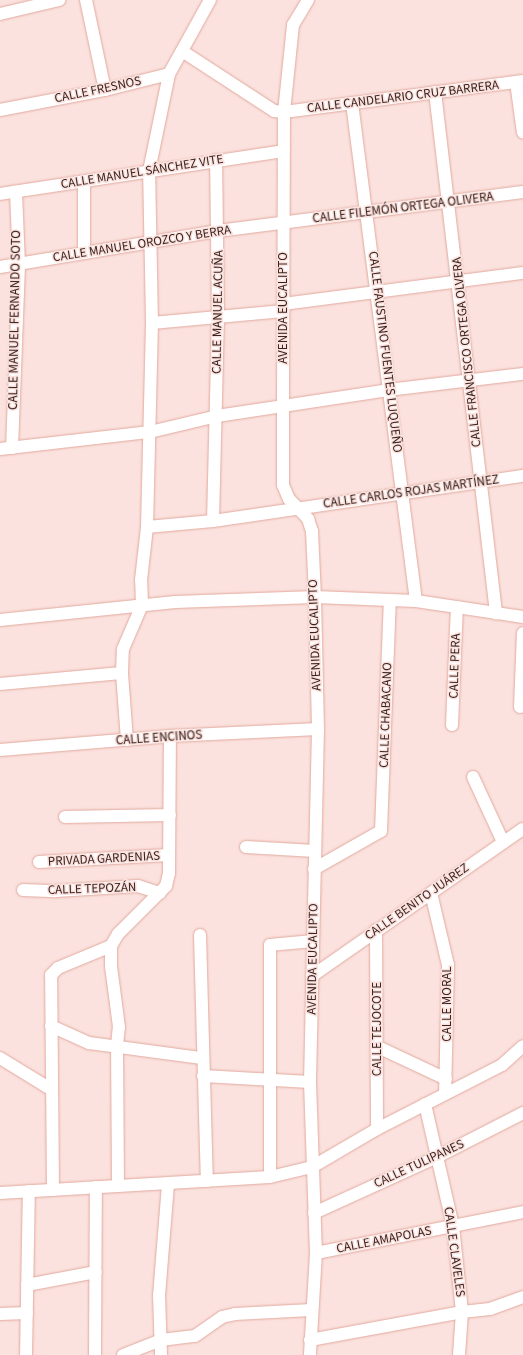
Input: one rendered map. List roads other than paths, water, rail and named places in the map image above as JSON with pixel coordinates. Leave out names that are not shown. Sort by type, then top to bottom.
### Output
[{"type":"street","points":[[0,14],[60,0]]},
{"type":"street","points":[[86,0],[105,90]]},
{"type":"street","points":[[126,740],[122,673],[123,649],[142,605],[141,580],[147,527],[152,323],[149,243],[149,171],[169,74],[210,0]]},
{"type":"street","name":"AVENIDA EUCALIPTO","points":[[308,0],[293,25],[284,112],[283,485],[289,499],[308,519],[312,531],[315,597],[318,728],[310,1082],[316,1253],[311,1310],[310,1355]]},
{"type":"street","points":[[182,51],[274,111],[284,112]]},
{"type":"street","name":"CALLE FRESNOS","points":[[0,110],[105,90],[169,74]]},
{"type":"street","points":[[520,82],[523,133]]},
{"type":"street","name":"CALLE CANDELARIO CRUZ BARRERA","points":[[284,112],[520,82]]},
{"type":"street","name":"CALLE FRANCISCO ORTEGA OLVERA","points":[[436,92],[471,380],[496,613]]},
{"type":"street","name":"CALLE FAUSTINO FUENTES LUQUEÑO","points":[[352,103],[377,292],[388,390],[404,494],[416,601]]},
{"type":"street","name":"CALLE MANUEL SÁNCHEZ VITE","points":[[0,194],[84,183],[216,160],[284,151]]},
{"type":"street","name":"CALLE MANUEL ACUÑA","points":[[213,521],[218,317],[216,160]]},
{"type":"street","points":[[84,183],[84,253]]},
{"type":"street","name":"CALLE MANUEL FERNANDO SOTO","points":[[6,448],[19,264],[16,192]]},
{"type":"street","name":"CALLE FILEMÓN ORTEGA OLIVERA","points":[[283,224],[523,192]]},
{"type":"street","name":"CALLE MANUEL OROZCO Y BERRA","points":[[0,266],[218,231],[283,224]]},
{"type":"street","points":[[152,323],[218,317],[283,308],[377,292],[523,273]]},
{"type":"street","points":[[6,448],[150,432],[216,416],[388,390],[523,374]]},
{"type":"street","name":"CALLE CARLOS ROJAS MARTÍNEZ","points":[[147,527],[213,521],[523,476]]},
{"type":"street","points":[[0,620],[142,605],[315,597],[416,601],[523,617]]},
{"type":"street","name":"CALLE CHABACANO","points":[[314,869],[381,831],[390,600]]},
{"type":"street","name":"CALLE PERA","points":[[452,725],[457,607]]},
{"type":"street","points":[[520,706],[523,633]]},
{"type":"street","points":[[0,684],[122,673]]},
{"type":"street","name":"CALLE ENCINOS","points":[[0,750],[170,736],[318,728]]},
{"type":"street","points":[[118,1186],[117,1044],[119,1027],[111,966],[111,946],[118,934],[166,886],[169,855],[170,736]]},
{"type":"street","points":[[473,777],[503,842]]},
{"type":"street","points":[[65,817],[170,815]]},
{"type":"street","name":"CALLE BENITO JUÁREZ","points":[[312,976],[503,842],[522,832]]},
{"type":"street","points":[[246,847],[315,851]]},
{"type":"street","name":"PRIVADA GARDENIAS","points":[[39,862],[169,855]]},
{"type":"street","name":"CALLE TEPOZÁN","points":[[23,890],[56,892],[138,886],[160,893]]},
{"type":"street","name":"CALLE MORAL","points":[[431,893],[448,965],[445,1094]]},
{"type":"street","name":"CALLE TEJOCOTE","points":[[376,930],[378,1129]]},
{"type":"street","points":[[200,935],[202,1058],[206,1106],[207,1181]]},
{"type":"street","points":[[270,1177],[270,945],[313,941]]},
{"type":"street","points":[[53,1190],[51,975],[58,968],[111,946]]},
{"type":"street","points":[[51,1026],[89,1043],[117,1044],[202,1058]]},
{"type":"street","points":[[0,1193],[270,1177],[312,1167],[424,1104],[502,1065],[523,1046]]},
{"type":"street","points":[[378,1047],[446,1079]]},
{"type":"street","points":[[0,1058],[52,1090]]},
{"type":"street","points":[[203,1076],[270,1081],[310,1082]]},
{"type":"street","name":"CALLE CLAVELES","points":[[424,1104],[453,1226],[462,1312],[459,1355]]},
{"type":"street","name":"CALLE TULIPANES","points":[[314,1213],[437,1158],[523,1113]]},
{"type":"street","points":[[161,1355],[159,1296],[168,1183]]},
{"type":"street","points":[[95,1355],[96,1187]]},
{"type":"street","points":[[26,1355],[28,1191]]},
{"type":"street","name":"CALLE AMAPOLAS","points":[[316,1253],[523,1212]]},
{"type":"street","points":[[27,1286],[96,1272]]},
{"type":"street","points":[[310,1340],[462,1312],[490,1309],[523,1297]]},
{"type":"street","points":[[123,1355],[161,1340],[195,1336],[222,1317],[235,1314],[311,1310]]},
{"type":"street","points":[[0,1314],[27,1313]]}]
